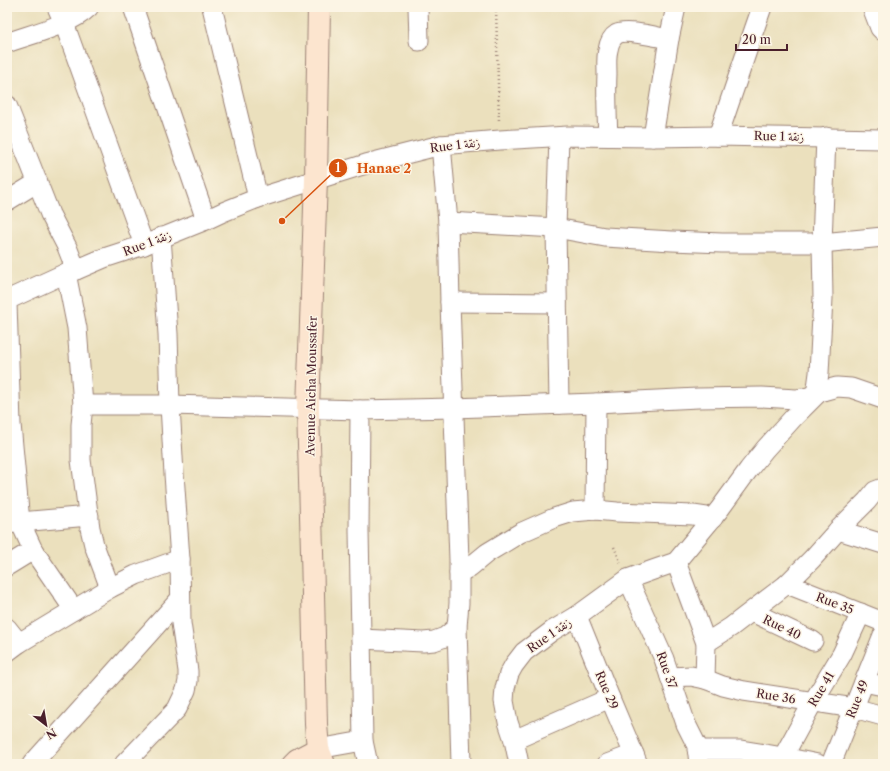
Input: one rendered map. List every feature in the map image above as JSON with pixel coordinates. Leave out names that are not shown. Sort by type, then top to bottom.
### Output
[{"type":"street","points":[[7,43],[60,15],[85,10],[89,7]]},
{"type":"street","points":[[133,7],[206,220]]},
{"type":"street","points":[[212,7],[258,198]]},
{"type":"street","name":"Avenue Aicha Moussafer","points":[[320,7],[308,409],[316,724],[321,756]]},
{"type":"street","points":[[418,7],[418,41]]},
{"type":"street","points":[[653,137],[669,39],[676,7]]},
{"type":"street","points":[[718,136],[762,7]]},
{"type":"street","points":[[872,7],[880,28],[883,31]]},
{"type":"street","points":[[60,15],[144,245]]},
{"type":"street","points":[[608,136],[606,103],[607,58],[612,38],[622,32],[669,39]]},
{"type":"street","points":[[7,105],[50,214],[67,247],[71,271],[83,405],[81,425],[81,460],[94,545],[110,588]]},
{"type":"street","name":"Rue 1 زنقة","points":[[7,302],[71,271],[144,245],[258,198],[366,164],[441,145],[500,140],[608,136],[826,137],[883,139]]},
{"type":"street","points":[[559,137],[556,228],[559,404]]},
{"type":"street","points":[[705,680],[706,643],[676,562],[713,518],[765,449],[816,395],[823,298],[822,243],[826,137]]},
{"type":"street","points":[[441,145],[448,222],[459,573],[457,627],[461,764]]},
{"type":"street","points":[[7,201],[38,182]]},
{"type":"street","points":[[448,222],[556,228],[605,236],[722,243],[822,243],[883,237]]},
{"type":"street","points":[[124,764],[176,709],[186,690],[188,681],[181,623],[180,559],[170,405],[168,334],[161,238]]},
{"type":"street","points":[[7,302],[14,523],[74,610]]},
{"type":"street","points":[[450,302],[558,303]]},
{"type":"street","points":[[83,405],[170,405],[360,410],[454,408],[762,397],[796,399],[816,395],[837,387],[851,388],[883,399]]},
{"type":"street","points":[[595,510],[596,404]]},
{"type":"street","points":[[360,410],[359,531],[362,741],[368,764]]},
{"type":"street","points":[[706,643],[752,612],[787,584],[875,491],[883,488]]},
{"type":"street","points":[[459,573],[470,567],[487,553],[520,533],[554,518],[573,512],[595,510],[693,515],[713,518]]},
{"type":"street","points":[[14,523],[89,516]]},
{"type":"street","points":[[838,530],[883,544]]},
{"type":"street","points":[[7,566],[33,550]]},
{"type":"street","points":[[7,628],[13,648],[110,588],[136,575],[180,559]]},
{"type":"street","name":"Rue 1 زنقة","points":[[518,764],[514,740],[508,722],[504,701],[505,688],[509,674],[524,652],[628,579],[676,562]]},
{"type":"street","name":"Rue 37","points":[[628,579],[670,676],[686,724],[696,746],[698,757]]},
{"type":"street","name":"Rue 35","points":[[787,584],[883,622]]},
{"type":"street","points":[[32,764],[180,599]]},
{"type":"street","name":"Rue 40","points":[[752,612],[813,641]]},
{"type":"street","name":"Rue 41","points":[[782,760],[813,702],[842,654],[861,613]]},
{"type":"street","name":"Rue 29","points":[[577,616],[636,759]]},
{"type":"street","points":[[361,638],[423,642],[434,641],[445,637],[457,627]]},
{"type":"street","name":"Rue 49","points":[[831,764],[883,635]]},
{"type":"street","name":"Rue 36","points":[[670,676],[690,676],[744,691],[854,708],[883,716]]},
{"type":"street","points":[[864,682],[883,686]]},
{"type":"street","points":[[514,740],[610,698]]},
{"type":"street","points":[[293,764],[298,760],[321,756],[362,741]]},
{"type":"street","points":[[698,757],[741,750],[782,760],[818,764]]},
{"type":"street","points":[[607,764],[636,759]]},
{"type":"path","points":[[496,7],[500,140]]},
{"type":"place","name":"Hanae 2","points":[[282,221]]}]
